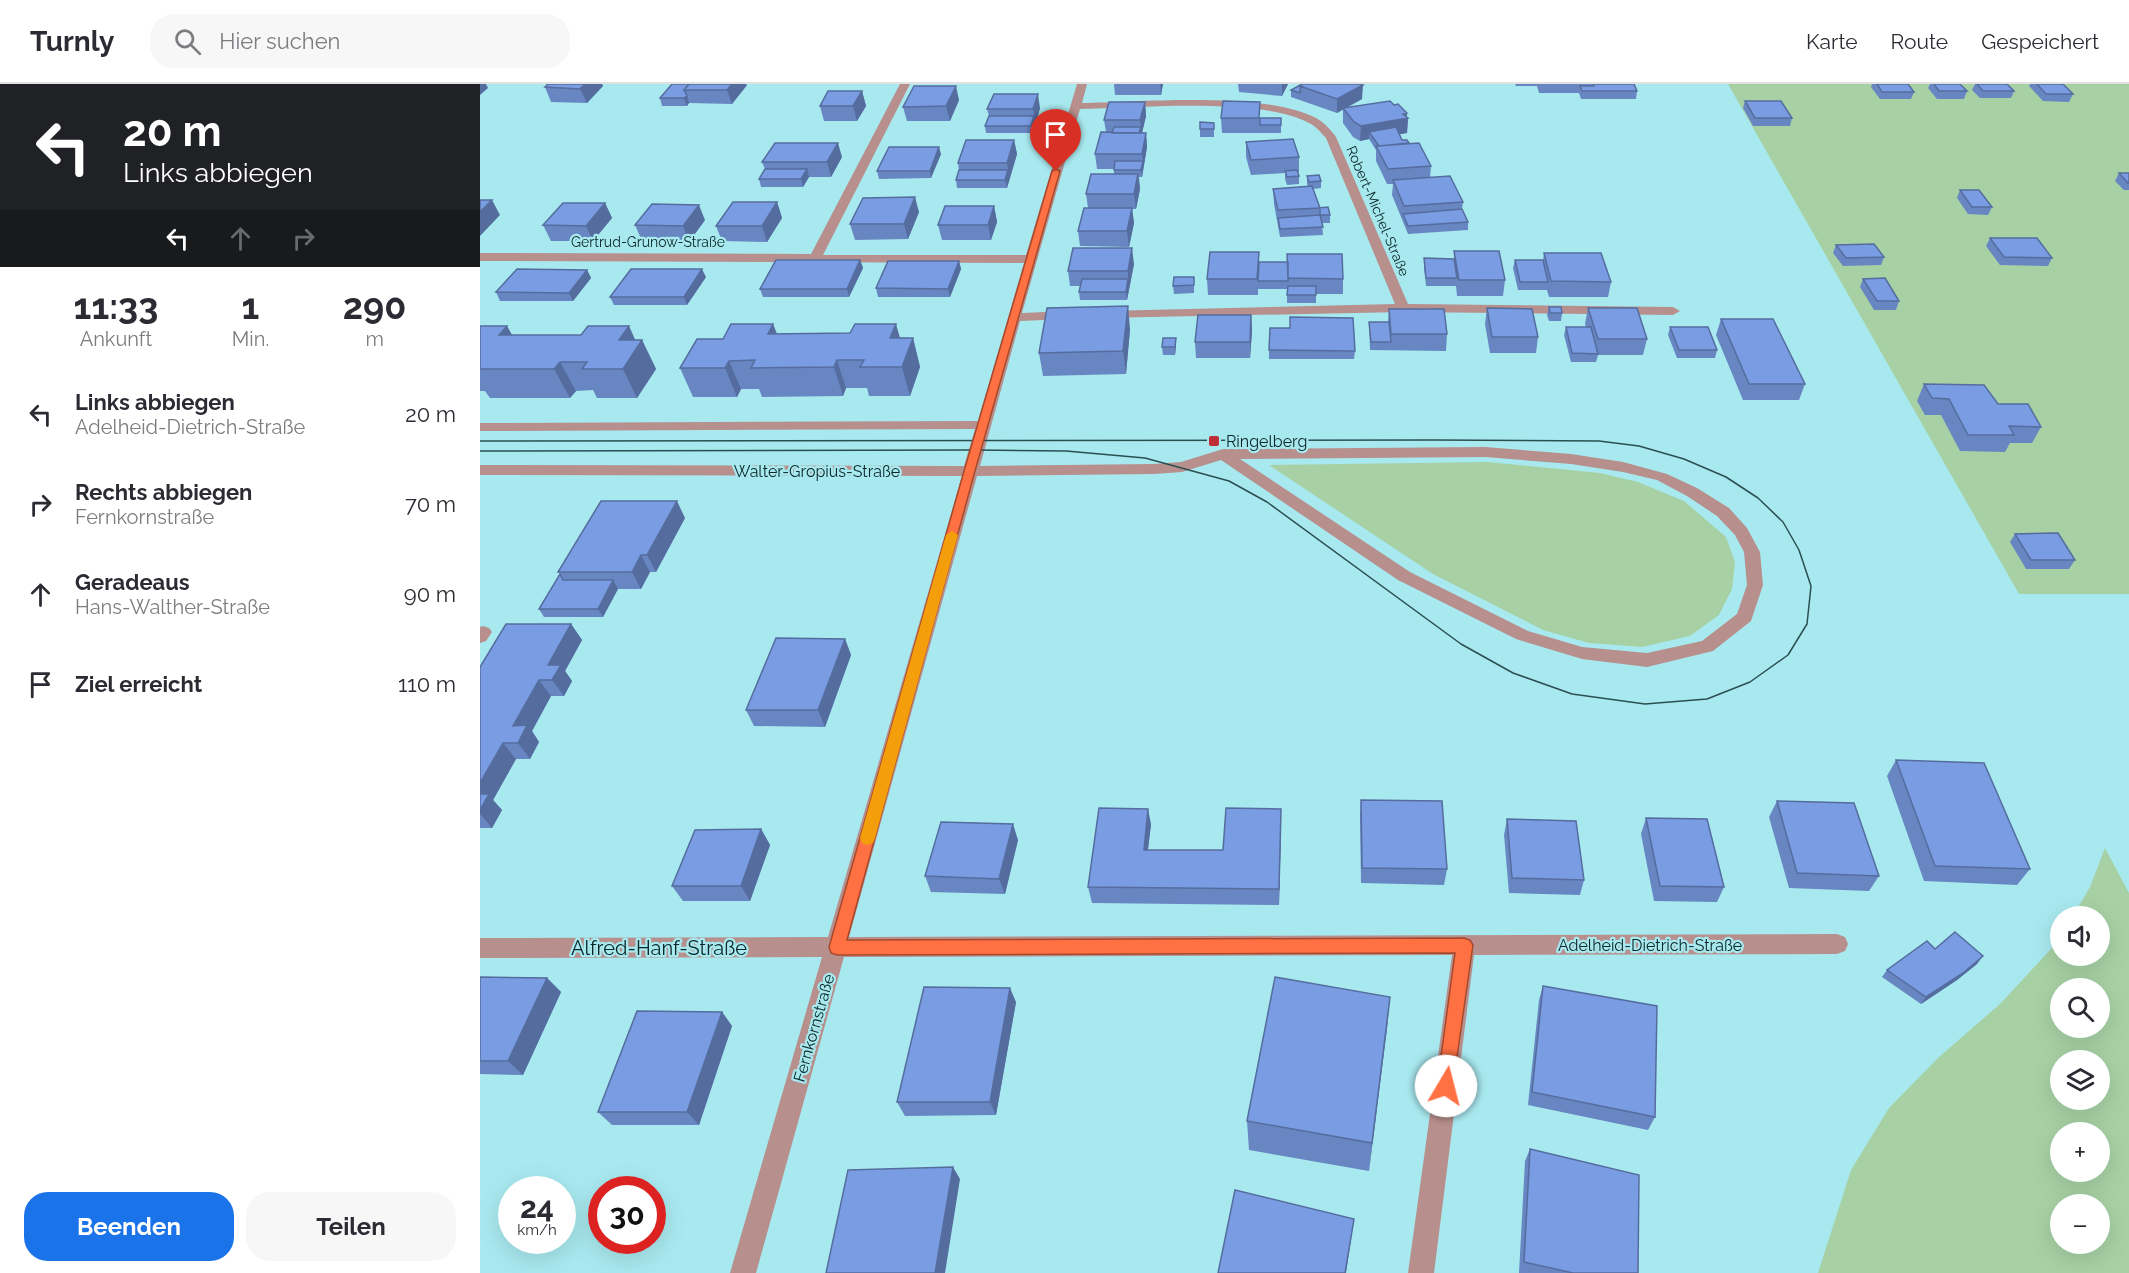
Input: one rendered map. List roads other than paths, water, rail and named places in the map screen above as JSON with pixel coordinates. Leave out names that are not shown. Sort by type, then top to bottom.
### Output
[{"type":"street","points":[[816,257],[905,84]]},
{"type":"street","name":"Fernkornstraße","points":[[743,1273],[837,947],[969,471],[1082,84]]},
{"type":"street","name":"Robert-Michel-Straße","points":[[1075,106],[1245,106],[1284,111],[1313,121],[1331,137],[1403,308]]},
{"type":"street","name":"Gertrud-Grunow-Straße","points":[[480,257],[1031,259]]},
{"type":"street","points":[[1014,317],[1403,308],[1673,311]]},
{"type":"street","points":[[480,427],[983,424]]},
{"type":"street","name":"Walter-Gropius-Straße","points":[[480,470],[1154,469],[1182,467],[1222,454],[1485,452],[1571,459],[1623,467],[1662,477],[1692,492],[1723,512],[1741,532],[1752,552],[1755,585],[1745,617],[1707,646],[1647,660],[1582,653],[1522,634],[1404,576],[1222,454]]},
{"type":"street","name":"Adelheid-Dietrich-Straße","points":[[837,947],[1836,944]]},
{"type":"street","points":[[1421,1273],[1464,945]]},
{"type":"street","name":"Alfred-Hanf-Straße","points":[[480,948],[837,947]]},
{"type":"tram line","points":[[480,441],[1435,440],[1599,441],[1639,446],[1684,459],[1726,477],[1758,498],[1783,522],[1799,550],[1811,586],[1807,624],[1788,655],[1750,682],[1707,699],[1645,704],[1572,694],[1513,673],[1461,644],[1267,502],[1229,481],[1145,458],[1066,451],[976,450],[480,451]]},
{"type":"place","name":"Ringelberg","points":[[1214,441]]}]
